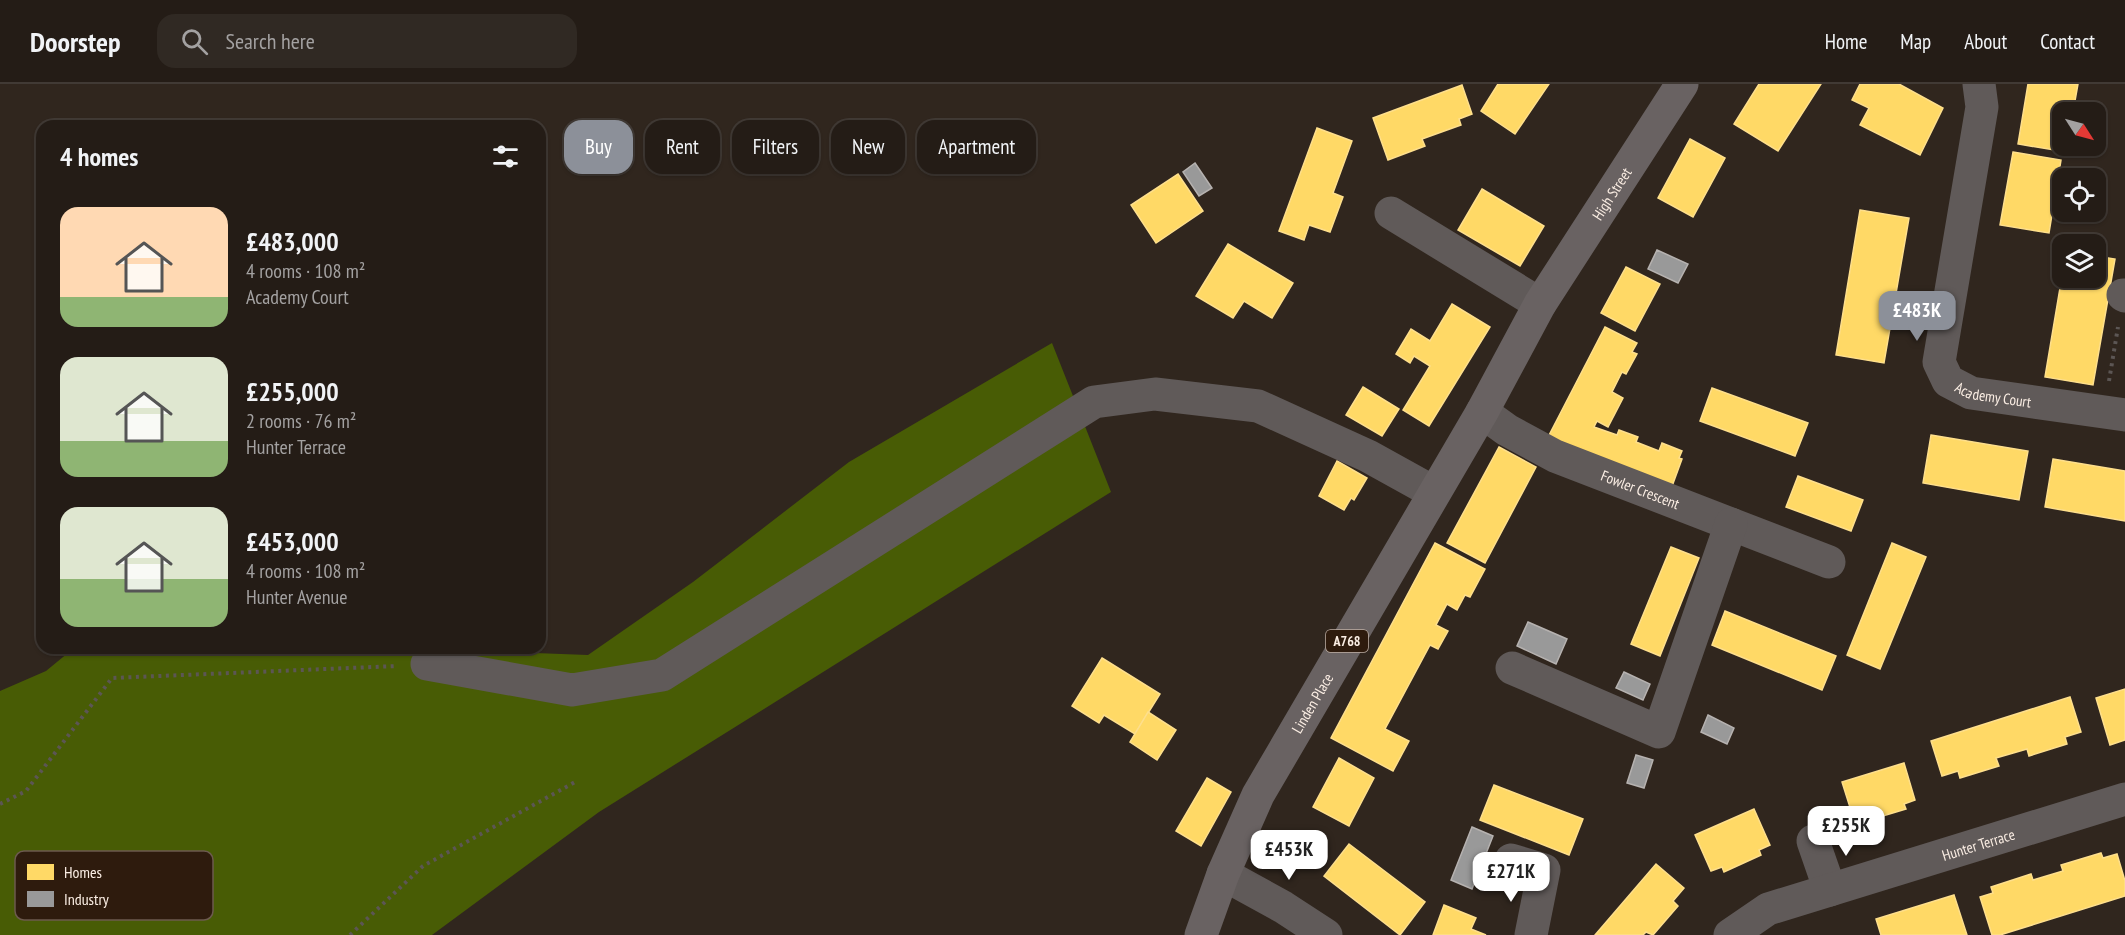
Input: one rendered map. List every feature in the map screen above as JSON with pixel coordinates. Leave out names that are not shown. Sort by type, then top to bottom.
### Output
[{"type":"main road","name":"High Street","points":[[1482,412],[1540,304],[1679,85]]},
{"type":"main road","name":"Linden Place","points":[[1223,874],[1258,795],[1433,492],[1482,412]]},
{"type":"main road","name":"A768","points":[[1201,935],[1223,874]]},
{"type":"street","name":"Academy Court","points":[[1979,84],[1982,107],[1939,362],[1948,381],[1971,393],[2114,413]]},
{"type":"street","points":[[1391,213],[1540,304]]},
{"type":"street","points":[[427,664],[572,690],[662,675],[1094,402],[1155,394],[1258,406],[1368,456],[1433,492]]},
{"type":"street","name":"Fowler Crescent","points":[[1482,412],[1508,430],[1555,456],[1731,524],[1811,562]]},
{"type":"street","points":[[1512,668],[1659,732],[1731,524]]},
{"type":"street","name":"Hunter Terrace","points":[[1730,935],[1767,909],[2125,799]]},
{"type":"street","points":[[1813,841],[1830,890]]},
{"type":"street","points":[[1511,860],[1544,870],[1531,935]]},
{"type":"street","points":[[1223,874],[1283,906],[1326,935]]},
{"type":"path","points":[[2114,413],[2124,296]]},
{"type":"path","points":[[0,804],[26,791],[112,678],[427,664]]},
{"type":"path","points":[[350,935],[423,866],[577,781]]},
{"type":"green space","points":[[1052,343],[1111,492],[599,812],[432,935],[0,935],[0,691],[46,671],[67,654],[588,655],[693,582],[849,462]]},
{"type":"building: Homes","points":[[1498,84],[1549,84],[1515,134],[1481,111]]},
{"type":"building: Homes","points":[[1759,84],[1821,84],[1778,151],[1734,124]]},
{"type":"building: Homes","points":[[1860,84],[1899,84],[1943,108],[1920,155],[1860,125],[1869,108],[1852,100]]},
{"type":"building: Homes","points":[[2028,84],[2078,84],[2075,102],[2052,102],[2052,150],[2018,144]]},
{"type":"building: Homes","points":[[1462,85],[1472,114],[1459,119],[1461,125],[1422,139],[1425,146],[1388,160],[1373,118]]},
{"type":"building: Homes","points":[[1317,128],[1352,141],[1333,193],[1343,197],[1330,232],[1309,225],[1304,240],[1279,231]]},
{"type":"building: Homes","points":[[1690,139],[1725,158],[1693,217],[1658,198]]},
{"type":"building: Homes","points":[[2013,152],[2061,160],[2060,168],[2052,168],[2052,215],[2049,233],[2000,225]]},
{"type":"building: Homes","points":[[1178,174],[1203,211],[1156,243],[1131,205]]},
{"type":"building: Homes","points":[[1482,189],[1544,226],[1520,266],[1458,230]]},
{"type":"building: Homes","points":[[1860,210],[1909,218],[1884,363],[1836,355]]},
{"type":"building: Homes","points":[[1228,244],[1293,283],[1272,318],[1244,301],[1233,318],[1196,296]]},
{"type":"building: Homes","points":[[2106,258],[2115,259],[2093,385],[2045,377],[2060,288],[2106,288]]},
{"type":"building: Homes","points":[[1626,267],[1660,284],[1635,331],[1601,313]]},
{"type":"building: Homes","points":[[1452,304],[1490,327],[1429,426],[1403,410],[1430,366],[1414,356],[1410,363],[1396,354],[1411,329],[1430,341]]},
{"type":"building: Homes","points":[[1605,327],[1637,343],[1632,352],[1637,354],[1626,374],[1622,372],[1612,392],[1623,398],[1608,427],[1597,421],[1594,427],[1617,435],[1619,430],[1638,437],[1636,442],[1659,451],[1662,443],[1682,451],[1679,458],[1682,459],[1671,489],[1547,439]]},
{"type":"building: Homes","points":[[1363,387],[1399,409],[1382,436],[1346,415]]},
{"type":"building: Homes","points":[[1712,388],[1808,423],[1795,456],[1700,421]]},
{"type":"building: Homes","points":[[1931,435],[2028,451],[2019,500],[1923,483]]},
{"type":"building: Homes","points":[[1499,447],[1536,467],[1485,563],[1447,543]]},
{"type":"building: Homes","points":[[2053,459],[2125,471],[2125,521],[2045,507]]},
{"type":"building: Homes","points":[[1337,461],[1367,478],[1354,500],[1351,498],[1344,510],[1319,496]]},
{"type":"building: Homes","points":[[1798,476],[1863,500],[1851,531],[1786,507]]},
{"type":"building: Homes","points":[[1435,543],[1485,569],[1470,597],[1465,595],[1457,610],[1447,604],[1436,625],[1448,631],[1438,649],[1430,645],[1385,729],[1409,741],[1393,771],[1331,738]]},
{"type":"building: Homes","points":[[1892,543],[1926,557],[1880,669],[1847,655]]},
{"type":"building: Homes","points":[[1671,547],[1699,558],[1660,656],[1631,644]]},
{"type":"building: Homes","points":[[1725,611],[1836,656],[1822,690],[1712,645]]},
{"type":"building: Homes","points":[[1102,658],[1160,694],[1135,734],[1104,715],[1099,723],[1072,706]]},
{"type":"building: Homes","points":[[2125,689],[2125,740],[2110,745],[2096,698]]},
{"type":"building: Homes","points":[[2070,697],[2081,732],[2065,737],[2067,744],[2029,756],[2027,749],[1996,758],[1999,766],[1960,778],[1958,771],[1942,776],[1931,741]]},
{"type":"building: Homes","points":[[1148,712],[1176,730],[1157,760],[1130,742]]},
{"type":"building: Homes","points":[[1339,758],[1374,778],[1349,826],[1313,807]]},
{"type":"building: Homes","points":[[1904,763],[1915,800],[1904,804],[1906,809],[1866,821],[1865,816],[1854,820],[1842,782]]},
{"type":"building: Homes","points":[[1207,778],[1231,792],[1201,846],[1176,831]]},
{"type":"building: Homes","points":[[1494,785],[1583,819],[1569,855],[1480,820]]},
{"type":"building: Homes","points":[[1754,809],[1770,845],[1759,850],[1761,855],[1724,872],[1722,867],[1711,871],[1695,835]]},
{"type":"building: Homes","points":[[1349,844],[1425,902],[1400,935],[1324,876]]},
{"type":"building: Homes","points":[[2101,853],[2103,858],[2117,854],[2125,881],[2125,896],[2000,935],[1992,935],[1980,897],[1993,893],[1991,887],[2031,874],[2033,880],[2063,871],[2061,865]]},
{"type":"building: Homes","points":[[1656,864],[1684,888],[1673,901],[1678,906],[1653,935],[1646,932],[1643,935],[1595,935]]},
{"type":"building: Homes","points":[[1954,895],[1967,935],[1881,935],[1876,919]]},
{"type":"building: Homes","points":[[1444,905],[1476,918],[1471,929],[1486,935],[1433,935]]},
{"type":"building: Industry","points":[[1195,163],[1212,188],[1199,196],[1183,172]]},
{"type":"building: Industry","points":[[1657,250],[1688,264],[1678,283],[1648,269]]},
{"type":"building: Industry","points":[[1528,622],[1567,639],[1556,664],[1517,646]]},
{"type":"building: Industry","points":[[1624,672],[1650,684],[1643,700],[1616,688]]},
{"type":"building: Industry","points":[[1708,715],[1734,728],[1727,744],[1701,732]]},
{"type":"building: Industry","points":[[1636,755],[1653,760],[1644,788],[1627,783]]},
{"type":"building: Industry","points":[[1472,827],[1493,836],[1472,889],[1451,880]]}]
